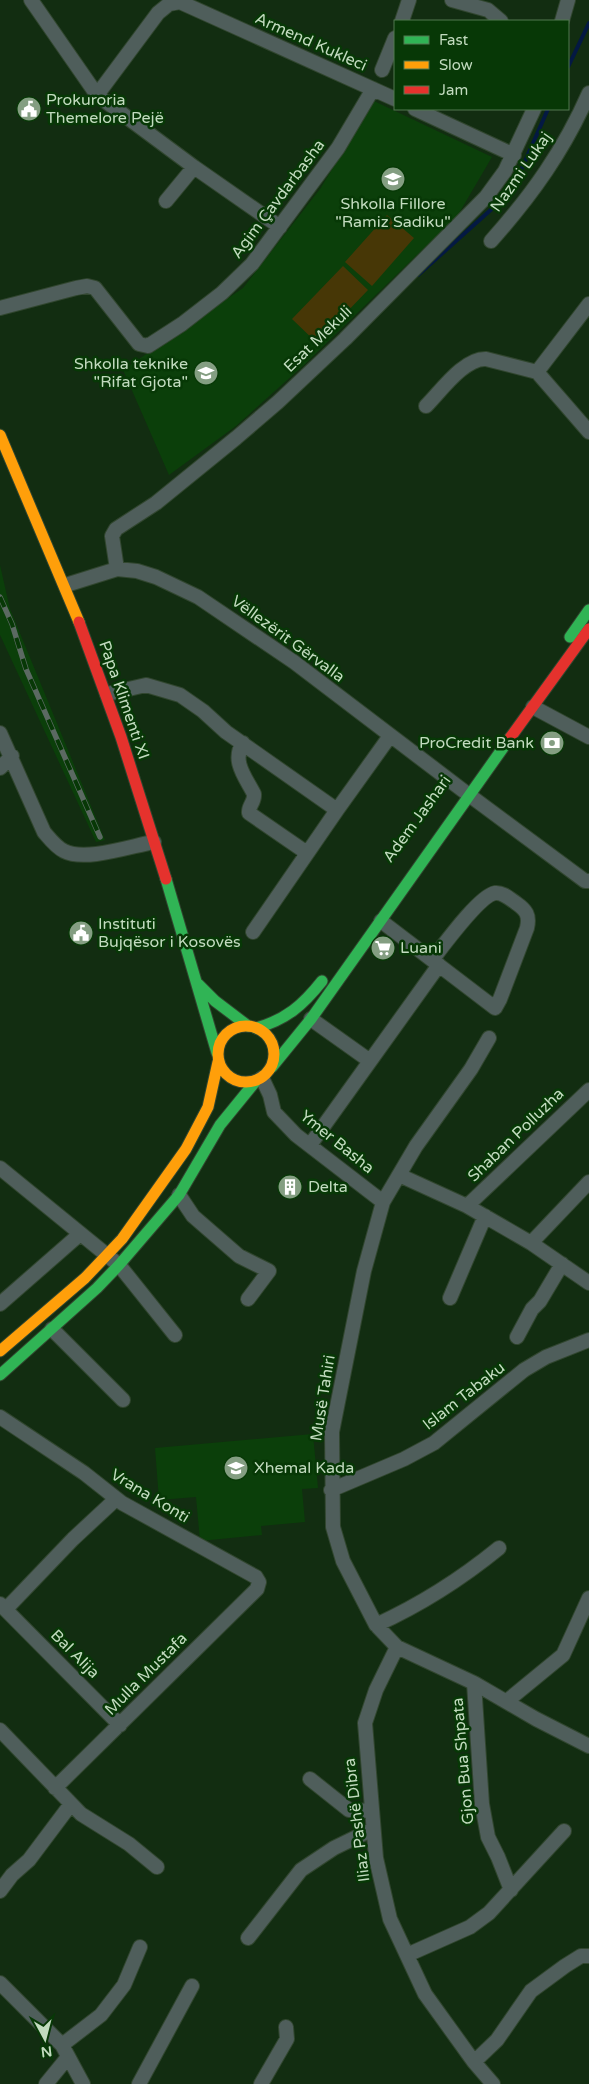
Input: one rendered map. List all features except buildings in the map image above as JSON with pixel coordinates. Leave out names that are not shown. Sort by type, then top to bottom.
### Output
[{"type":"main road","name":"Papa Klimenti XI","points":[[0,434],[66,585],[106,694],[154,842],[218,1057]]},
{"type":"main road","name":"Adem Jashari","points":[[272,1068],[311,1019],[381,921],[464,792],[589,610]]},
{"type":"main road","name":"Adem Jashari","points":[[380,901],[464,792],[533,707],[589,629]]},
{"type":"main road","points":[[0,1352],[85,1278],[122,1239],[186,1149],[208,1107],[222,1039],[227,1033],[240,1026],[252,1027],[275,1023],[297,1011],[329,971]]},
{"type":"main road","points":[[0,1375],[97,1288],[119,1265],[179,1195],[220,1125],[258,1080],[272,1068],[274,1060],[273,1044],[269,1037],[214,1001],[197,983]]},
{"type":"main road","points":[[218,1057],[221,1069],[232,1079],[247,1083],[258,1080]]},
{"type":"street","points":[[31,0],[97,95],[194,167],[280,227]]},
{"type":"street","points":[[402,20],[410,0]]},
{"type":"street","points":[[452,0],[488,10],[500,20]]},
{"type":"street","points":[[562,20],[568,0]]},
{"type":"street","name":"Armend Kukleci","points":[[97,95],[158,13],[169,4],[180,2],[373,89]]},
{"type":"street","name":"Armend Kukleci","points":[[382,70],[394,40]]},
{"type":"street","points":[[373,89],[394,99]]},
{"type":"street","name":"Agim Çavdarbasha","points":[[0,308],[76,288],[86,286],[96,288],[139,344],[148,346],[182,324],[222,293],[252,264],[338,148],[373,89]]},
{"type":"street","name":"Nazmi Lukaj","points":[[491,241],[525,202],[584,120],[589,92]]},
{"type":"street","points":[[417,110],[514,155]]},
{"type":"street","name":"Esat Mekuli","points":[[117,570],[112,536],[116,529],[156,503],[236,438],[338,345],[486,197],[514,155],[534,110]]},
{"type":"street","points":[[166,201],[194,167]]},
{"type":"street","points":[[537,372],[589,304]]},
{"type":"street","points":[[426,406],[466,364],[480,359],[537,372],[589,432]]},
{"type":"street","name":"Vëllezërit Gërvalla","points":[[66,585],[117,570],[137,571],[156,577],[198,597],[294,662],[464,792],[585,881],[589,881]]},
{"type":"street","points":[[106,694],[146,685],[180,695],[337,810]]},
{"type":"street","points":[[533,707],[589,737]]},
{"type":"street","points":[[0,733],[12,756],[44,832],[54,844],[64,851],[76,855],[89,855],[154,842]]},
{"type":"street","points":[[252,932],[390,736]]},
{"type":"street","points":[[243,743],[238,749],[237,758],[254,794],[249,813],[307,853]]},
{"type":"street","points":[[0,768],[12,756]]},
{"type":"street","points":[[310,1145],[370,1061],[436,962],[455,930],[486,898],[496,893],[504,894],[526,910],[529,919],[495,1008],[436,962],[381,921]]},
{"type":"street","points":[[311,1019],[370,1061]]},
{"type":"street","points":[[383,1202],[416,1146],[471,1070],[489,1038]]},
{"type":"street","name":"Ymer Basha","points":[[258,1080],[270,1095],[274,1112],[296,1135],[383,1202]]},
{"type":"street","name":"Shaban Polluzha","points":[[467,1206],[589,1090]]},
{"type":"street","points":[[0,1168],[119,1265],[175,1335]]},
{"type":"street","points":[[399,1175],[485,1216],[531,1243],[589,1283]]},
{"type":"street","points":[[531,1243],[589,1182]]},
{"type":"street","points":[[179,1195],[193,1216],[238,1256],[269,1271],[248,1300]]},
{"type":"street","name":"Musë Tahiri","points":[[383,1202],[364,1271],[332,1432],[331,1490],[333,1526],[344,1561],[376,1625],[397,1647],[474,1683],[536,1719],[589,1746]]},
{"type":"street","points":[[450,1298],[485,1216]]},
{"type":"street","points":[[0,1304],[80,1234]]},
{"type":"street","points":[[518,1337],[532,1308],[540,1301],[562,1264]]},
{"type":"street","points":[[52,1329],[123,1400]]},
{"type":"street","name":"Islam Tabaku","points":[[331,1490],[404,1459],[434,1443],[524,1370],[546,1357],[589,1340]]},
{"type":"street","name":"Vrana Konti","points":[[0,1417],[84,1474],[116,1499],[256,1577],[259,1582]]},
{"type":"street","name":"Bal Alija","points":[[116,1499],[3,1606],[120,1725]]},
{"type":"street","points":[[376,1625],[434,1595],[499,1548]]},
{"type":"street","name":"Mulla Mustafa","points":[[55,1788],[257,1589],[259,1582]]},
{"type":"street","points":[[507,1701],[562,1655],[589,1598]]},
{"type":"street","name":"Iliaz Pashë Dibra","points":[[397,1647],[376,1690],[365,1723],[376,1858],[390,1919],[425,1994],[474,2062],[493,2084]]},
{"type":"street","name":"Gjon Bua Shpata","points":[[474,1683],[482,1795],[488,1837],[511,1890]]},
{"type":"street","points":[[0,1730],[81,1814],[129,1844],[157,1867]]},
{"type":"street","points":[[310,1779],[349,1810],[372,1811]]},
{"type":"street","points":[[0,1891],[12,1875],[29,1860],[71,1804]]},
{"type":"street","points":[[248,1938],[301,1870],[334,1848],[373,1830]]},
{"type":"street","points":[[407,1955],[470,1927],[489,1913],[564,1831]]},
{"type":"street","points":[[46,2084],[65,2051],[101,2015],[124,1985],[140,1947]]},
{"type":"street","points":[[474,2062],[497,2040],[532,1991],[581,1956],[589,1956]]},
{"type":"street","points":[[0,1983],[65,2051],[83,2084]]},
{"type":"street","points":[[139,2084],[192,1986]]},
{"type":"street","points":[[261,2084],[286,2039],[286,2027]]},
{"type":"shaded area","points":[[374,101],[492,157],[458,215],[305,364],[236,426],[169,475],[123,370],[243,288],[320,189]]},
{"type":"shaded area","points":[[387,215],[414,238],[372,286],[345,262]]},
{"type":"shaded area","points":[[343,266],[368,290],[317,343],[292,319]]},
{"type":"shaded area","points":[[0,565],[10,609],[105,840],[96,842],[0,635]]},
{"type":"shaded area","name":"Xhemal Kada","points":[[313,1434],[318,1488],[302,1489],[305,1522],[261,1526],[262,1535],[200,1541],[196,1497],[159,1500],[155,1448]]},
{"type":"waterway","points":[[569,65],[589,23]]},
{"type":"waterway","points":[[418,275],[504,198],[519,175],[548,110]]},
{"type":"railway","points":[[0,597],[12,624],[26,669],[100,837]]},
{"type":"traffic: fast","points":[[570,637],[589,610]]},
{"type":"traffic: fast","points":[[272,1067],[311,1019],[510,738]]},
{"type":"traffic: fast","points":[[166,879],[217,1053]]},
{"type":"traffic: fast","points":[[256,1028],[285,1016],[301,1004],[322,981]]},
{"type":"traffic: fast","points":[[198,984],[215,1001],[248,1026]]},
{"type":"traffic: fast","points":[[0,1375],[97,1288],[119,1265],[179,1195],[220,1125],[255,1082]]},
{"type":"traffic: slow","points":[[0,435],[79,622]]},
{"type":"traffic: slow","points":[[240,1026],[252,1026],[262,1030],[270,1038],[274,1054],[270,1070],[262,1078],[252,1082],[240,1082],[230,1078],[222,1070],[218,1060],[218,1048],[222,1038],[230,1030],[240,1026]]},
{"type":"traffic: slow","points":[[0,1351],[85,1278],[122,1239],[186,1149],[208,1107],[218,1062]]},
{"type":"traffic: jam","points":[[79,622],[121,737],[166,879]]},
{"type":"traffic: jam","points":[[510,738],[589,629]]},
{"type":"place","name":"Prokuroria Themelore Pejë","points":[[29,109]]},
{"type":"place","name":"Shkolla Fillore \"Ramiz Sadiku\"","points":[[393,179]]},
{"type":"place","name":"Shkolla teknike \"Rifat Gjota\"","points":[[206,373]]},
{"type":"place","name":"ProCredit Bank","points":[[552,743]]},
{"type":"place","name":"Instituti Bujqësor i Kosovës","points":[[81,933]]},
{"type":"place","name":"Luani","points":[[383,948]]},
{"type":"place","name":"Delta","points":[[290,1187]]},
{"type":"place","name":"Xhemal Kada","points":[[236,1468]]}]
